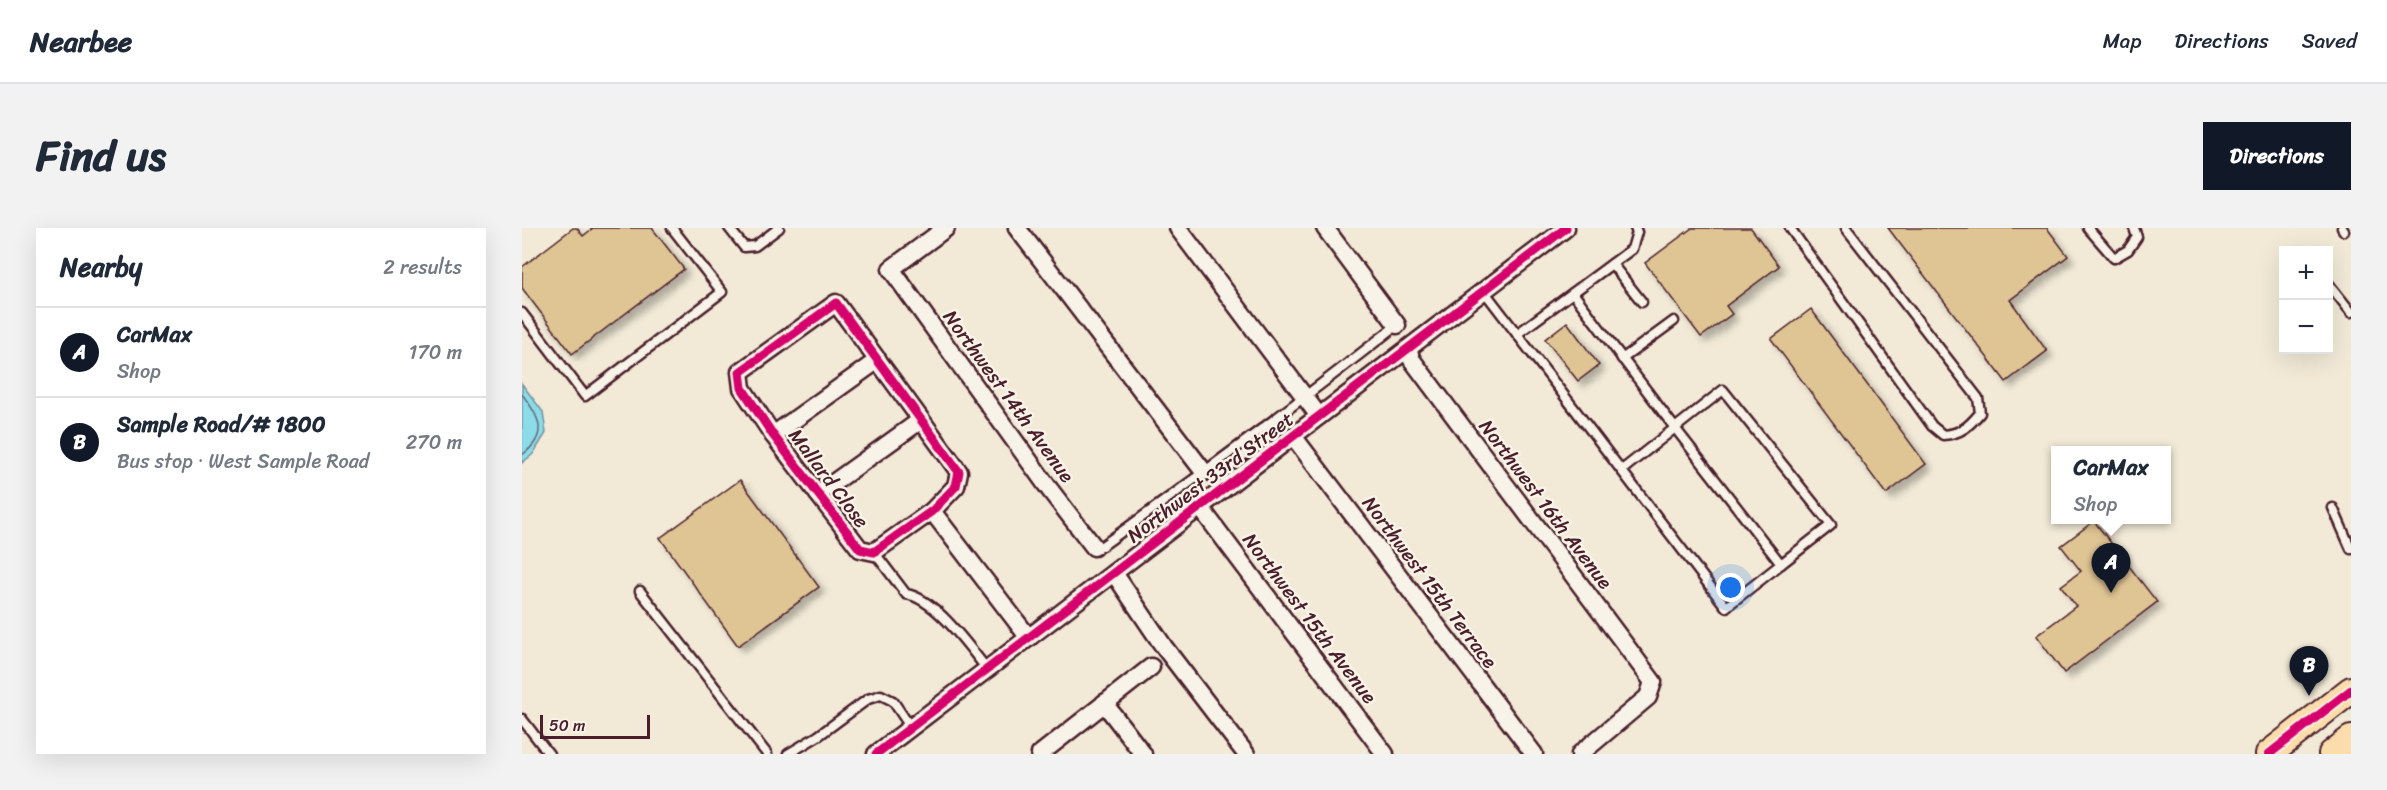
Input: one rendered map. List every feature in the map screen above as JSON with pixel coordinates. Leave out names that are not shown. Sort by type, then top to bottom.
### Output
[{"type":"main road","points":[[2269,754],[2351,690]]},
{"type":"main road","points":[[2332,754],[2351,740]]},
{"type":"street","name":"Northwest 14th Avenue","points":[[946,228],[891,269],[1050,490],[1094,547]]},
{"type":"street","points":[[1017,228],[1204,472]]},
{"type":"street","points":[[1178,228],[1318,416]]},
{"type":"street","points":[[1325,228],[1398,325]]},
{"type":"street","points":[[1537,228],[1548,242]]},
{"type":"street","name":"Northwest 33rd Street","points":[[876,754],[1566,228]]},
{"type":"street","name":"Mallard Close","points":[[836,303],[878,360],[959,472],[956,486],[932,511],[874,552],[860,549],[773,435],[741,388],[740,372],[836,303]]},
{"type":"street","name":"Northwest 16th Avenue","points":[[1408,349],[1412,360],[1653,682],[1648,697],[1580,754]]},
{"type":"street","points":[[773,435],[878,360]]},
{"type":"street","points":[[818,494],[921,420]]},
{"type":"street","name":"Northwest 15th Terrace","points":[[1293,436],[1534,754]]},
{"type":"street","name":"Northwest 15th Avenue","points":[[1200,507],[1385,754]]},
{"type":"street","points":[[932,511],[1029,638]]},
{"type":"street","points":[[1114,573],[1164,646],[1246,754]]},
{"type":"street","points":[[1040,754],[1151,667]]},
{"type":"street","points":[[1104,703],[1143,754]]},
{"type":"lane","points":[[522,313],[585,396],[722,292],[672,228]]},
{"type":"lane","points":[[729,228],[744,247],[755,246],[779,228]]},
{"type":"lane","points":[[1517,334],[1632,249],[1637,232],[1635,228]]},
{"type":"lane","points":[[1790,228],[1932,426],[1943,435],[1955,434],[1969,427],[1980,412],[1978,398],[1845,228]]},
{"type":"lane","points":[[2088,228],[2114,258],[2128,250],[2137,237],[2134,228]]},
{"type":"lane","points":[[1612,264],[1642,302]]},
{"type":"lane","points":[[2333,289],[2351,312]]},
{"type":"lane","points":[[1484,291],[1726,606],[1831,525],[1723,390],[1622,470]]},
{"type":"lane","points":[[1573,293],[1782,564]]},
{"type":"lane","points":[[1622,359],[1674,321]]},
{"type":"lane","points":[[1094,547],[1102,546],[1204,472],[1305,398],[1398,325]]},
{"type":"lane","points":[[2333,508],[2351,549]]},
{"type":"lane","points":[[874,552],[906,594],[918,596],[941,615],[987,669]]},
{"type":"lane","points":[[640,591],[767,754]]},
{"type":"lane","points":[[788,754],[868,699],[881,695],[893,701],[911,728]]},
{"type":"lane","points":[[522,719],[549,754]]},
{"type":"water","points":[[522,384],[543,412],[546,433],[533,454],[522,463]]},
{"type":"building","points":[[573,228],[577,228],[583,236],[593,228],[652,228],[684,269],[572,354],[522,288],[522,267]]},
{"type":"building","points":[[1692,228],[1751,228],[1779,266],[1726,306],[1732,314],[1701,337],[1645,263]]},
{"type":"building","points":[[1888,228],[2047,228],[2068,256],[2010,300],[2047,351],[2006,382]]},
{"type":"building","points":[[1811,309],[1926,464],[1886,494],[1771,339]]},
{"type":"building","points":[[1567,322],[1599,365],[1578,381],[1545,339]]},
{"type":"building","points":[[740,480],[819,587],[738,646],[660,538]]},
{"type":"building","points":[[2090,524],[2096,524],[2157,602],[2064,673],[2036,636],[2076,606],[2061,586],[2081,571],[2061,546]]},
{"type":"cycle path","points":[[876,754],[1566,228]]},
{"type":"cycle path","points":[[836,303],[959,472],[956,486],[932,511],[874,552],[860,549],[773,435],[742,388],[740,372],[836,303]]},
{"type":"cycle path","points":[[2269,754],[2351,690]]},
{"type":"place","name":"CarMax","points":[[2111,593]]},
{"type":"place","name":"Sample Road/# 1800","points":[[2309,696]]}]
